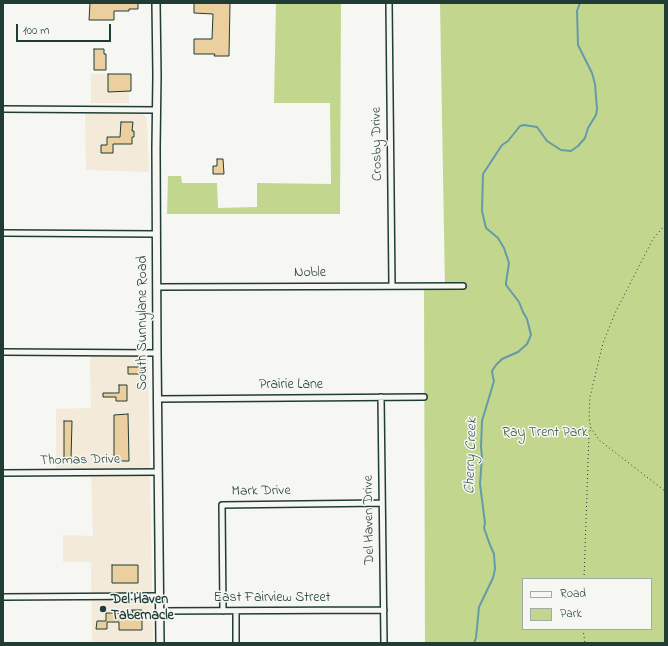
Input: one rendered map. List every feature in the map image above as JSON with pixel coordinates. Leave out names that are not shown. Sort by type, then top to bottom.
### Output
[{"type":"main road","name":"South Sunnylane Road","points":[[156,3],[157,399],[160,643]]},
{"type":"street","name":"Crosby Drive","points":[[389,3],[392,286]]},
{"type":"street","points":[[3,109],[156,110]]},
{"type":"street","points":[[3,234],[156,234]]},
{"type":"street","name":"Noble","points":[[157,287],[463,286]]},
{"type":"street","points":[[3,352],[157,353]]},
{"type":"street","name":"Del Haven Drive","points":[[381,397],[384,643]]},
{"type":"street","name":"Prairie Lane","points":[[157,399],[424,397]]},
{"type":"street","name":"Thomas Drive","points":[[3,474],[158,472]]},
{"type":"street","name":"Mark Drive","points":[[223,611],[222,505],[382,503]]},
{"type":"street","points":[[3,597],[160,596]]},
{"type":"street","name":"East Fairview Street","points":[[160,611],[384,610]]},
{"type":"street","points":[[236,611],[236,643]]},
{"type":"path","points":[[665,225],[653,239],[615,313],[603,343],[590,397],[589,418],[591,428],[599,440],[665,491]]},
{"type":"path","points":[[584,578],[589,434],[591,428]]},
{"type":"path","points":[[583,630],[585,643]]},
{"type":"shaded area","points":[[91,74],[108,74],[108,91],[129,91],[129,103],[91,103]]},
{"type":"shaded area","points":[[85,113],[141,114],[145,116],[147,118],[149,172],[86,170]]},
{"type":"shaded area","points":[[90,356],[148,356],[153,643],[92,643],[91,562],[63,562],[63,535],[93,536],[91,468],[56,468],[56,409],[91,408]]},
{"type":"green space","points":[[276,3],[341,3],[340,214],[167,214],[168,176],[181,176],[182,183],[217,183],[218,208],[257,207],[257,183],[331,184],[330,103],[274,103]]},
{"type":"green space","name":"Ray Trent Park","points":[[440,3],[665,3],[665,643],[425,643],[424,290],[445,289]]},
{"type":"building","points":[[90,3],[138,3],[138,9],[129,9],[129,11],[114,11],[114,20],[89,20]]},
{"type":"building","points":[[194,3],[230,3],[229,56],[194,54],[194,39],[212,39],[213,14],[194,13]]},
{"type":"building","points":[[94,49],[104,49],[104,54],[106,54],[106,70],[94,70]]},
{"type":"building","points":[[108,74],[131,74],[131,91],[108,92]]},
{"type":"building","points":[[121,122],[133,122],[132,131],[134,131],[134,137],[132,137],[132,144],[113,144],[113,153],[101,153],[101,145],[107,145],[107,137],[120,137]]},
{"type":"building","points":[[217,159],[223,159],[224,174],[213,174],[213,166],[217,166]]},
{"type":"building","points":[[128,367],[142,367],[142,374],[128,374]]},
{"type":"building","points":[[119,385],[127,385],[127,401],[116,401],[116,397],[103,397],[103,393],[119,393]]},
{"type":"building","points":[[128,414],[129,461],[114,461],[114,415]]},
{"type":"building","points":[[64,421],[72,421],[71,459],[64,459]]},
{"type":"building","points":[[112,565],[138,565],[138,583],[112,583]]},
{"type":"building","points":[[132,610],[142,610],[142,630],[119,630],[119,622],[107,622],[107,629],[96,629],[97,621],[106,621],[106,613],[133,613]]},
{"type":"waterway","name":"Cherry Creek","points":[[474,643],[476,638],[479,607],[493,578],[495,569],[494,554],[484,528],[485,523],[480,484],[482,421],[494,381],[492,371],[502,359],[518,352],[527,344],[531,335],[527,319],[519,302],[506,285],[509,263],[504,248],[498,238],[486,228],[482,211],[483,174],[502,145],[508,141],[520,126],[524,125],[537,127],[547,141],[561,150],[571,151],[585,138],[588,128],[596,115],[597,109],[595,84],[592,73],[578,45],[577,11],[580,3]]},
{"type":"place","name":"Del Haven Tabernacle","points":[[103,609]]}]
